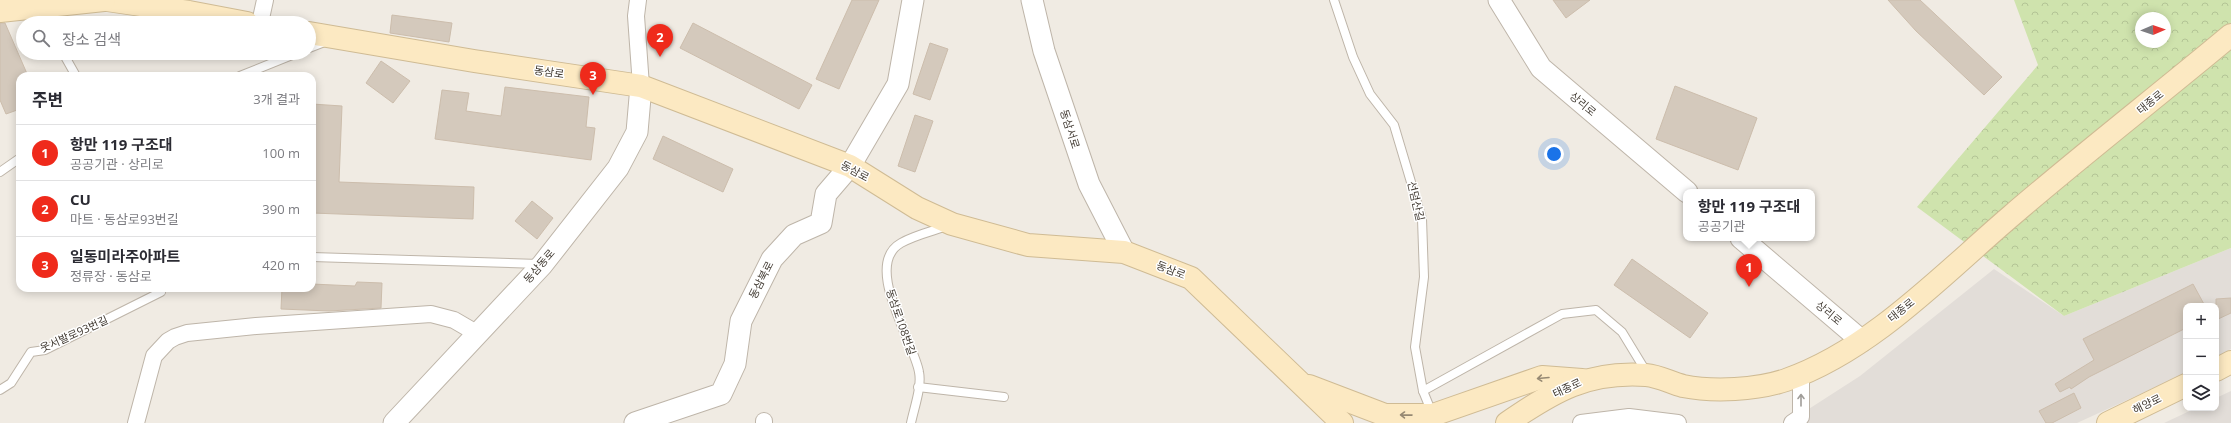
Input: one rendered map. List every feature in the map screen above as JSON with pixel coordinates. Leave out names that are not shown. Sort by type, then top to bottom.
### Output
[{"type":"main road","points":[[0,11],[41,15],[104,0]]},
{"type":"main road","points":[[107,0],[211,16]]},
{"type":"main road","name":"동삼로","points":[[316,34],[474,61],[641,86],[850,166],[917,208],[952,224],[1028,245],[1124,252],[1191,278],[1342,423]]},
{"type":"main road","name":"태종로","points":[[1507,423],[1537,403],[1582,380],[1611,375],[1648,375],[1685,386],[1737,390],[1785,380],[1830,360],[1862,341],[2231,35]]},
{"type":"main road","points":[[2219,368],[2231,362]]},
{"type":"main road","points":[[1301,383],[1386,415],[1437,419],[1542,376],[1582,380]]},
{"type":"main road","name":"해양로","points":[[2108,423],[2183,386]]},
{"type":"street","points":[[262,16],[265,0]]},
{"type":"street","points":[[638,0],[636,16],[641,86]]},
{"type":"street","name":"동삼북로","points":[[635,423],[721,394],[735,364],[741,321],[772,259],[794,235],[821,223],[826,194],[850,166],[898,84],[913,0]]},
{"type":"street","name":"동삼서로","points":[[1032,0],[1044,51],[1089,184],[1124,252]]},
{"type":"street","name":"상리로","points":[[1499,0],[1541,68],[1683,189]]},
{"type":"street","name":"동삼동로","points":[[394,423],[542,264],[618,168],[637,132],[641,86]]},
{"type":"street","name":"상리로","points":[[1745,241],[1862,341]]},
{"type":"street","points":[[136,423],[154,356],[168,341],[187,333],[256,326],[430,314],[454,320],[478,334]]},
{"type":"street","points":[[1792,423],[1801,417],[1801,373]]},
{"type":"street","points":[[1581,423],[1629,417],[1678,423]]},
{"type":"lane","name":"선덤산길","points":[[1334,0],[1353,57],[1370,94],[1394,125],[1422,219],[1424,278],[1415,347],[1423,391],[1437,419]]},
{"type":"lane","points":[[316,45],[337,37]]},
{"type":"lane","points":[[67,60],[74,72]]},
{"type":"lane","points":[[250,72],[280,60]]},
{"type":"lane","points":[[0,172],[16,161]]},
{"type":"lane","name":"동삼로108번길","points":[[911,423],[918,387],[919,372],[889,290],[887,266],[895,248],[902,243],[952,224]]},
{"type":"lane","points":[[316,257],[542,264]]},
{"type":"lane","name":"웃서발로93번길","points":[[0,390],[11,384],[31,352],[45,350],[156,292]]},
{"type":"lane","points":[[1423,391],[1562,314],[1596,310],[1622,332],[1648,375]]},
{"type":"lane","points":[[918,387],[1004,397]]},
{"type":"shaded area","points":[[2231,248],[2231,349],[2219,355],[2219,303],[2183,303],[2183,374],[2077,423],[1787,423],[1860,376],[1994,269],[2064,316]]},
{"type":"shaded area","points":[[2231,391],[2231,423],[2164,423],[2190,411],[2219,411],[2219,397]]},
{"type":"green space","points":[[2014,0],[2231,0],[2231,248],[2064,316],[1917,207],[2038,65]]},
{"type":"building","points":[[852,0],[879,0],[839,89],[816,79]]},
{"type":"building","points":[[1553,0],[1590,0],[1566,18]]},
{"type":"building","points":[[1888,0],[1920,0],[2002,77],[1984,95],[1916,31]]},
{"type":"building","points":[[392,15],[452,23],[449,42],[390,33]]},
{"type":"building","points":[[0,23],[5,23],[16,48],[16,60],[21,60],[26,72],[16,72],[16,110],[6,114],[0,100]]},
{"type":"building","points":[[693,23],[812,85],[799,109],[680,48]]},
{"type":"building","points":[[930,43],[948,49],[930,100],[913,94]]},
{"type":"building","points":[[381,61],[410,81],[393,103],[366,83]]},
{"type":"building","points":[[1675,86],[1757,118],[1738,170],[1656,139]]},
{"type":"building","points":[[505,87],[589,97],[586,127],[595,128],[591,160],[435,139],[442,90],[469,93],[466,111],[501,116]]},
{"type":"building","points":[[316,104],[342,106],[339,182],[474,187],[473,219],[316,213]]},
{"type":"building","points":[[915,115],[933,121],[915,172],[898,166]]},
{"type":"building","points":[[663,136],[733,169],[723,192],[653,159]]},
{"type":"building","points":[[532,201],[553,218],[537,239],[515,221]]},
{"type":"building","points":[[1632,259],[1708,313],[1690,338],[1614,285]]},
{"type":"building","points":[[357,282],[382,283],[381,308],[329,311],[281,309],[282,292],[316,292],[316,284],[355,286]]},
{"type":"building","points":[[2193,284],[2203,303],[2183,303],[2183,330],[2089,377],[2071,389],[2070,387],[2060,392],[2055,384],[2094,360],[2083,339]]},
{"type":"building","points":[[2231,298],[2231,313],[2219,319],[2219,303],[2216,303],[2216,299]]},
{"type":"building","points":[[2074,393],[2081,408],[2052,423],[2046,423],[2039,411]]},
{"type":"place","name":"CU","points":[[660,57]]},
{"type":"place","name":"일동미라주아파트","points":[[593,95]]},
{"type":"place","name":"항만 119 구조대","points":[[1749,287]]}]
